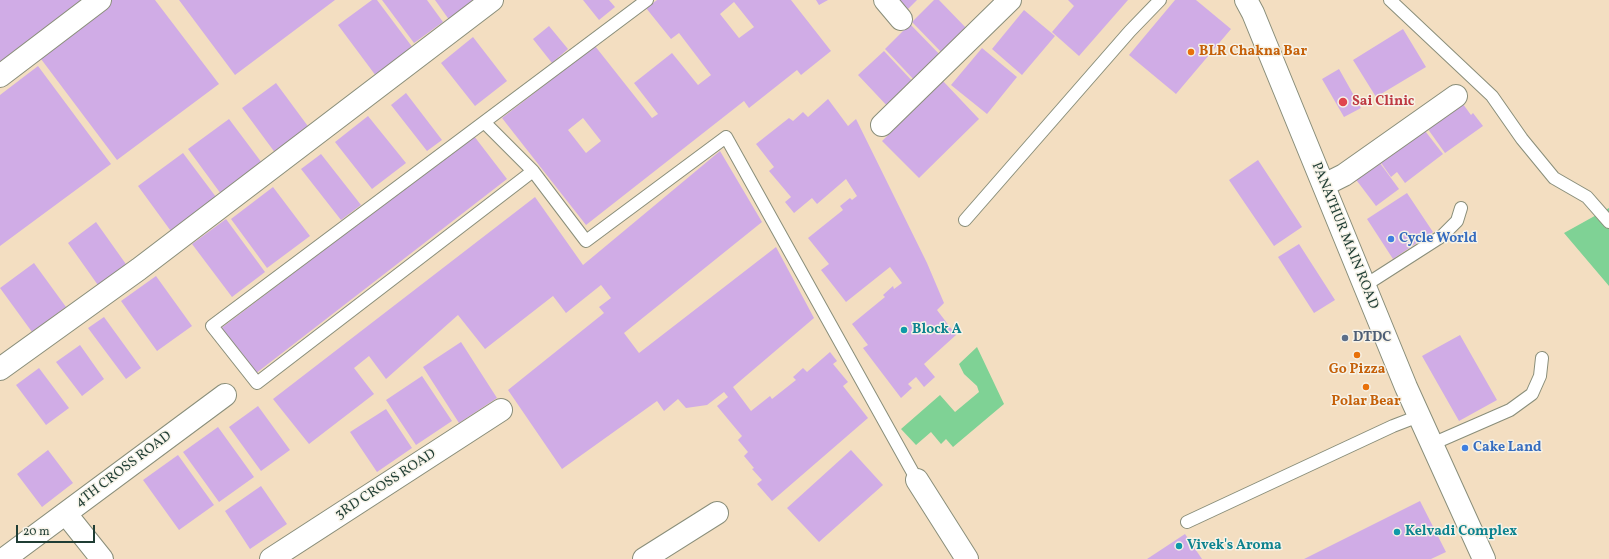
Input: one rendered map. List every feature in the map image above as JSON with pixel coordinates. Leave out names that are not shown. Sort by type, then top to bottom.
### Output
[{"type":"street","points":[[0,76],[100,0]]},
{"type":"street","points":[[0,369],[139,269],[492,0]]},
{"type":"street","points":[[884,0],[900,20]]},
{"type":"street","points":[[882,125],[1010,0]]},
{"type":"street","name":"PANATHUR MAIN ROAD","points":[[1246,0],[1253,13],[1324,184],[1364,286],[1419,416],[1484,559]]},
{"type":"street","points":[[1324,184],[1344,175],[1456,96]]},
{"type":"street","name":"4TH CROSS ROAD","points":[[4,559],[225,395]]},
{"type":"street","name":"3RD CROSS ROAD","points":[[271,559],[501,410]]},
{"type":"street","points":[[917,480],[967,559]]},
{"type":"street","points":[[644,559],[717,513]]},
{"type":"street","points":[[66,514],[102,559]]},
{"type":"lane","points":[[533,171],[257,383],[212,326],[485,123],[647,0]]},
{"type":"lane","points":[[965,220],[1130,31],[1160,0]]},
{"type":"lane","points":[[1390,0],[1492,96],[1522,139],[1554,178],[1587,197],[1609,222]]},
{"type":"lane","points":[[485,123],[533,171],[586,241],[726,137],[917,480]]},
{"type":"lane","points":[[1364,286],[1442,236],[1457,221],[1461,208]]},
{"type":"lane","points":[[1432,444],[1510,410],[1532,394],[1540,376],[1542,358]]},
{"type":"lane","points":[[1187,522],[1392,426],[1419,416]]},
{"type":"green space","points":[[1609,208],[1609,286],[1564,233]]},
{"type":"green space","points":[[977,347],[1004,404],[953,447],[946,439],[941,444],[931,432],[916,445],[901,429],[940,395],[955,412],[979,392],[977,386],[964,374],[959,364]]},
{"type":"building","points":[[0,0],[83,0],[0,64]]},
{"type":"building","points":[[112,0],[155,0],[219,84],[117,160],[38,55]]},
{"type":"building","points":[[179,0],[335,0],[235,75]]},
{"type":"building","points":[[372,0],[377,0],[413,48],[376,76],[338,25]]},
{"type":"building","points":[[382,0],[427,0],[443,22],[414,43]]},
{"type":"building","points":[[435,0],[480,0],[450,21]]},
{"type":"building","points":[[583,0],[609,0],[615,7],[599,20]]},
{"type":"building","points":[[657,0],[791,0],[831,51],[801,75],[797,70],[749,108],[744,101],[586,225],[502,118],[595,46],[652,118],[658,114],[634,83],[672,53],[698,85],[711,75],[679,33],[671,39],[646,8]],"holes":[[[734,2],[754,27],[739,38],[720,14]],[[583,118],[601,141],[586,153],[568,130]]]},
{"type":"building","points":[[816,0],[828,0],[819,5]]},
{"type":"building","points":[[899,0],[917,0],[908,9]]},
{"type":"building","points":[[934,0],[939,0],[969,31],[944,55],[912,22]]},
{"type":"building","points":[[1068,0],[1128,0],[1079,56],[1052,32],[1074,6]]},
{"type":"building","points":[[1175,0],[1196,0],[1231,29],[1176,94],[1129,55]]},
{"type":"building","points":[[1024,10],[1055,36],[1022,75],[992,49]]},
{"type":"building","points":[[910,24],[943,58],[917,83],[885,49]]},
{"type":"building","points":[[549,26],[568,49],[552,63],[533,39]]},
{"type":"building","points":[[1403,29],[1426,67],[1376,97],[1353,60]]},
{"type":"building","points":[[473,37],[507,81],[475,106],[441,63]]},
{"type":"building","points":[[982,48],[1017,77],[987,114],[951,85]]},
{"type":"building","points":[[884,51],[916,85],[891,110],[858,75]]},
{"type":"building","points":[[38,66],[111,164],[0,246],[0,95]]},
{"type":"building","points":[[1339,69],[1361,108],[1344,117],[1322,79]]},
{"type":"building","points":[[943,81],[979,119],[919,178],[882,141]]},
{"type":"building","points":[[276,83],[310,129],[276,154],[242,108]]},
{"type":"building","points":[[406,93],[442,140],[427,151],[391,105]]},
{"type":"building","points":[[828,99],[848,126],[856,119],[927,263],[944,303],[937,310],[956,335],[924,364],[935,377],[924,387],[916,377],[908,384],[912,388],[901,398],[863,348],[868,345],[852,324],[885,297],[883,295],[893,286],[894,289],[902,283],[890,267],[846,302],[821,270],[829,264],[808,238],[843,210],[840,206],[850,198],[852,200],[857,196],[846,179],[817,204],[812,198],[794,213],[785,202],[791,197],[769,171],[774,167],[756,144],[789,118],[793,121],[803,112],[808,117]]},
{"type":"building","points":[[1460,100],[1471,115],[1473,113],[1483,126],[1445,153],[1425,125]]},
{"type":"building","points":[[368,116],[406,163],[372,189],[335,142]]},
{"type":"building","points":[[229,119],[262,163],[221,194],[188,149]]},
{"type":"building","points":[[1422,127],[1443,154],[1405,183],[1397,172],[1391,177],[1379,160]]},
{"type":"building","points":[[474,136],[507,179],[255,374],[220,329]]},
{"type":"building","points":[[720,151],[762,222],[624,333],[639,353],[776,247],[814,318],[733,387],[751,411],[770,396],[772,399],[796,380],[793,377],[803,368],[807,372],[830,352],[837,361],[833,364],[848,382],[843,386],[868,418],[772,501],[757,484],[762,480],[752,469],[754,468],[744,456],[748,452],[738,440],[742,436],[717,406],[728,397],[724,392],[707,405],[686,408],[678,399],[664,411],[657,401],[562,469],[508,390],[604,313],[599,307],[611,298],[601,285],[566,313],[553,296],[485,349],[458,315],[386,379],[369,356],[354,368],[374,394],[309,444],[273,399],[535,197],[583,265]]},
{"type":"building","points":[[183,153],[219,201],[173,234],[138,186]]},
{"type":"building","points":[[321,154],[361,205],[341,220],[301,169]]},
{"type":"building","points":[[1377,159],[1399,189],[1376,206],[1354,177]]},
{"type":"building","points":[[1258,160],[1302,227],[1274,246],[1229,180]]},
{"type":"building","points":[[273,187],[310,236],[267,268],[231,219]]},
{"type":"building","points":[[1407,193],[1433,232],[1393,259],[1367,219]]},
{"type":"building","points":[[226,219],[265,272],[232,297],[192,244]]},
{"type":"building","points":[[96,222],[128,267],[100,288],[68,243]]},
{"type":"building","points":[[1299,244],[1335,300],[1314,313],[1278,257]]},
{"type":"building","points":[[34,263],[66,307],[32,332],[0,288]]},
{"type":"building","points":[[156,276],[192,326],[157,351],[121,301]]},
{"type":"building","points":[[104,317],[141,368],[126,379],[88,328]]},
{"type":"building","points":[[1460,335],[1497,400],[1459,421],[1422,356]]},
{"type":"building","points":[[461,342],[497,398],[459,423],[423,367]]},
{"type":"building","points":[[80,345],[104,379],[82,396],[56,362]]},
{"type":"building","points":[[39,368],[69,408],[46,425],[16,385]]},
{"type":"building","points":[[422,376],[452,421],[416,445],[386,400]]},
{"type":"building","points":[[258,406],[290,450],[261,471],[229,427]]},
{"type":"building","points":[[386,409],[412,448],[377,472],[350,432]]},
{"type":"building","points":[[218,427],[254,477],[219,502],[183,452]]},
{"type":"building","points":[[48,450],[73,483],[42,507],[17,474]]},
{"type":"building","points":[[851,450],[883,485],[819,542],[787,508]]},
{"type":"building","points":[[178,455],[214,505],[179,530],[143,480]]},
{"type":"building","points":[[261,486],[287,524],[250,549],[225,511]]},
{"type":"building","name":"Kelvadi Complex","points":[[1420,501],[1446,552],[1431,559],[1304,559]]},
{"type":"building","name":"Vivek's Aroma","points":[[1185,534],[1202,559],[1147,559]]},
{"type":"place","name":"BLR Chakna Bar","points":[[1191,52]]},
{"type":"place","name":"Sai Clinic","points":[[1343,102]]},
{"type":"place","name":"Cycle World","points":[[1391,239]]},
{"type":"place","name":"Block A","points":[[904,330]]},
{"type":"place","name":"DTDC","points":[[1345,338]]},
{"type":"place","name":"Go Pizza","points":[[1357,355]]},
{"type":"place","name":"Polar Bear","points":[[1366,387]]},
{"type":"place","name":"Cake Land","points":[[1465,448]]},
{"type":"place","name":"Kelvadi Complex","points":[[1397,532]]},
{"type":"place","name":"Vivek's Aroma","points":[[1179,546]]}]
